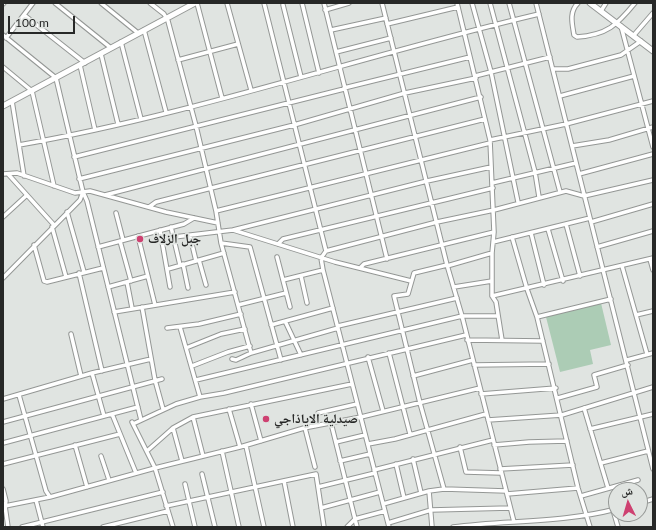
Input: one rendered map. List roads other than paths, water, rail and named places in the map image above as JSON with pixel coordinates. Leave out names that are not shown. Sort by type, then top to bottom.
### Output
[{"type":"street","points":[[33,3],[24,16],[4,36],[56,78],[79,179],[86,198],[141,420]]},
{"type":"street","points":[[55,3],[110,48]]},
{"type":"street","points":[[101,3],[138,34]]},
{"type":"street","points":[[150,3],[167,18],[196,126],[216,211],[221,243],[251,353]]},
{"type":"street","points":[[24,176],[19,145],[6,103],[32,91],[195,3],[210,51],[222,98]]},
{"type":"street","points":[[227,3],[251,90]]},
{"type":"street","points":[[264,3],[288,103],[322,230],[326,251]]},
{"type":"street","points":[[302,3],[319,72]]},
{"type":"street","points":[[324,3],[387,260]]},
{"type":"street","points":[[326,10],[349,3]]},
{"type":"street","points":[[382,3],[443,244],[447,266],[462,316],[514,522]]},
{"type":"street","points":[[472,3],[491,72],[506,137],[518,202]]},
{"type":"street","points":[[490,3],[506,68],[535,172],[539,197]]},
{"type":"street","points":[[509,3],[560,192]]},
{"type":"street","points":[[536,3],[603,271],[627,360],[653,469]]},
{"type":"street","points":[[578,3],[574,7],[571,17],[575,36],[597,34],[619,24],[634,3]]},
{"type":"street","points":[[590,3],[652,48]]},
{"type":"street","points":[[601,11],[606,3]]},
{"type":"street","points":[[283,5],[301,77]]},
{"type":"street","points":[[387,24],[457,5],[481,97],[490,142],[490,167],[494,210],[494,232],[492,242],[492,296],[496,302],[502,340]]},
{"type":"street","points":[[634,35],[653,13]]},
{"type":"street","points":[[19,145],[70,136],[141,119],[395,53],[464,32],[539,14]]},
{"type":"street","points":[[24,16],[82,64],[95,130]]},
{"type":"street","points":[[331,30],[386,18]]},
{"type":"street","points":[[619,24],[653,147]]},
{"type":"street","points":[[144,30],[166,112]]},
{"type":"street","points":[[336,52],[391,38]]},
{"type":"street","points":[[553,69],[568,69],[621,55],[641,41]]},
{"type":"street","points":[[121,42],[141,119]]},
{"type":"street","points":[[178,60],[238,44]]},
{"type":"street","points":[[101,54],[118,124]]},
{"type":"street","points":[[74,157],[470,57]]},
{"type":"street","points":[[79,179],[201,147],[294,125],[350,108],[550,57]]},
{"type":"street","points":[[3,67],[32,91],[54,186]]},
{"type":"street","points":[[560,96],[634,76]]},
{"type":"street","points":[[105,195],[481,97]]},
{"type":"street","points":[[216,211],[421,160],[524,132],[566,124],[653,101]]},
{"type":"street","points":[[149,208],[156,202],[485,119]]},
{"type":"street","points":[[572,146],[616,138],[653,127]]},
{"type":"street","points":[[579,174],[653,154]]},
{"type":"street","points":[[492,183],[576,163]]},
{"type":"street","points":[[174,238],[233,230],[427,181],[490,167]]},
{"type":"street","points":[[5,174],[17,173],[75,193],[90,191],[149,208],[218,223]]},
{"type":"street","points":[[5,174],[27,195],[53,226],[66,277]]},
{"type":"street","points":[[389,527],[323,270],[321,258],[326,251],[437,222],[494,210],[518,202],[560,192],[566,191],[584,196],[653,180]]},
{"type":"street","points":[[278,244],[283,239],[493,188]]},
{"type":"street","points":[[3,278],[80,200],[83,192]]},
{"type":"street","points":[[3,217],[27,195]]},
{"type":"street","points":[[492,242],[566,224],[591,220],[653,204]]},
{"type":"street","points":[[67,212],[84,272]]},
{"type":"street","points":[[116,213],[122,240],[132,308]]},
{"type":"street","points":[[98,247],[171,227],[194,218]]},
{"type":"street","points":[[566,224],[580,276]]},
{"type":"street","points":[[171,227],[188,288]]},
{"type":"street","points":[[548,229],[563,281]]},
{"type":"street","points":[[160,230],[168,268],[170,287]]},
{"type":"street","points":[[233,230],[321,258],[411,281]]},
{"type":"street","points":[[597,246],[653,231]]},
{"type":"street","points":[[360,268],[364,264],[387,260],[443,244],[494,232]]},
{"type":"street","points":[[531,233],[544,285]]},
{"type":"street","points":[[138,236],[155,305]]},
{"type":"street","points":[[190,236],[206,285]]},
{"type":"street","points":[[512,237],[537,317],[556,388],[578,488],[590,527]]},
{"type":"street","points":[[221,243],[250,248],[281,360]]},
{"type":"street","points":[[34,246],[44,281],[47,282],[103,268]]},
{"type":"street","points":[[168,268],[224,253]]},
{"type":"street","points":[[444,489],[406,349],[394,296],[408,294],[414,273],[447,266],[492,253]]},
{"type":"street","points":[[277,257],[290,307]]},
{"type":"street","points":[[492,296],[563,281],[652,259],[653,270]]},
{"type":"street","points":[[622,266],[648,354]]},
{"type":"street","points":[[283,280],[323,270]]},
{"type":"street","points":[[79,273],[102,371]]},
{"type":"street","points":[[108,287],[148,276]]},
{"type":"street","points":[[301,276],[308,303]]},
{"type":"street","points":[[454,287],[492,281]]},
{"type":"street","points":[[114,312],[235,292]]},
{"type":"street","points":[[238,305],[286,293]]},
{"type":"street","points":[[232,359],[235,360],[242,358],[251,353],[338,327],[457,298]]},
{"type":"street","points":[[537,317],[611,299]]},
{"type":"street","points":[[142,307],[155,380],[163,409]]},
{"type":"street","points":[[271,325],[333,308]]},
{"type":"street","points":[[636,315],[653,311]]},
{"type":"street","points":[[166,328],[180,327],[241,314]]},
{"type":"street","points":[[196,380],[462,316],[498,316]]},
{"type":"street","points":[[285,321],[301,355]]},
{"type":"street","points":[[180,327],[200,397]]},
{"type":"street","points":[[186,348],[221,334],[245,329]]},
{"type":"street","points":[[71,334],[81,376]]},
{"type":"street","points":[[173,527],[156,468],[133,423],[163,409],[200,397],[224,393],[347,364],[368,357],[466,335]]},
{"type":"street","points":[[467,340],[543,341]]},
{"type":"street","points":[[192,366],[228,352],[250,346]]},
{"type":"street","points":[[389,353],[410,434]]},
{"type":"street","points":[[627,360],[653,353]]},
{"type":"street","points":[[368,357],[383,412]]},
{"type":"street","points":[[3,399],[81,376],[151,359]]},
{"type":"street","points":[[413,376],[473,363],[549,364]]},
{"type":"street","points":[[558,398],[597,387],[594,375],[628,365]]},
{"type":"street","points":[[92,374],[104,416]]},
{"type":"street","points":[[3,422],[162,379]]},
{"type":"street","points":[[147,451],[173,428],[193,417],[352,384]]},
{"type":"street","points":[[488,420],[562,415],[653,386]]},
{"type":"street","points":[[4,507],[50,497],[182,461],[246,446],[305,428],[383,412],[480,388]]},
{"type":"street","points":[[481,394],[556,388]]},
{"type":"street","points":[[19,395],[46,491],[50,497]]},
{"type":"street","points":[[251,404],[261,441]]},
{"type":"street","points":[[315,426],[318,413],[357,404]]},
{"type":"street","points":[[3,443],[138,407]]},
{"type":"street","points":[[581,496],[608,488],[584,408]]},
{"type":"street","points":[[229,409],[240,447]]},
{"type":"street","points":[[112,414],[136,473]]},
{"type":"street","points":[[368,444],[486,414]]},
{"type":"street","points":[[590,429],[653,414]]},
{"type":"street","points":[[193,417],[202,456]]},
{"type":"street","points":[[331,422],[357,527]]},
{"type":"street","points":[[173,428],[182,461]]},
{"type":"street","points":[[305,428],[316,467]]},
{"type":"street","points":[[3,464],[36,454],[120,434]]},
{"type":"street","points":[[336,442],[365,435]]},
{"type":"street","points":[[318,487],[375,472],[413,459],[493,440]]},
{"type":"street","points":[[494,445],[567,441]]},
{"type":"street","points":[[75,445],[87,487]]},
{"type":"street","points":[[246,446],[264,527]]},
{"type":"street","points":[[460,447],[466,472],[502,473]]},
{"type":"street","points":[[601,463],[648,451]]},
{"type":"street","points":[[222,452],[239,527]]},
{"type":"street","points":[[340,461],[370,454]]},
{"type":"street","points":[[101,456],[109,480]]},
{"type":"street","points":[[413,459],[422,493]]},
{"type":"street","points":[[396,464],[404,498]]},
{"type":"street","points":[[500,469],[573,465]]},
{"type":"street","points":[[202,474],[215,527]]},
{"type":"street","points":[[166,506],[316,474],[324,527]]},
{"type":"street","points":[[630,482],[638,480]]},
{"type":"street","points":[[284,481],[293,527]]},
{"type":"street","points":[[185,484],[195,527]]},
{"type":"street","points":[[383,504],[429,491],[444,489],[506,492],[578,488]]},
{"type":"street","points":[[3,489],[6,502],[4,507],[8,527]]},
{"type":"street","points":[[429,491],[432,527]]},
{"type":"street","points":[[22,527],[42,525],[162,492]]},
{"type":"street","points":[[321,508],[380,492]]},
{"type":"street","points":[[36,500],[42,525]]},
{"type":"street","points":[[388,522],[431,510],[510,508]]},
{"type":"street","points":[[103,527],[168,511]]},
{"type":"street","points":[[347,527],[355,519],[385,511]]},
{"type":"street","points":[[452,527],[487,522],[514,522],[587,515],[608,511]]},
{"type":"street","points":[[487,522],[489,527]]},
{"type":"street","points":[[495,522],[496,527]]},
{"type":"place","name":"جبل الزلاف","points":[[140,239]]},
{"type":"place","name":"صيدلية الاياذاجي","points":[[266,419]]}]
